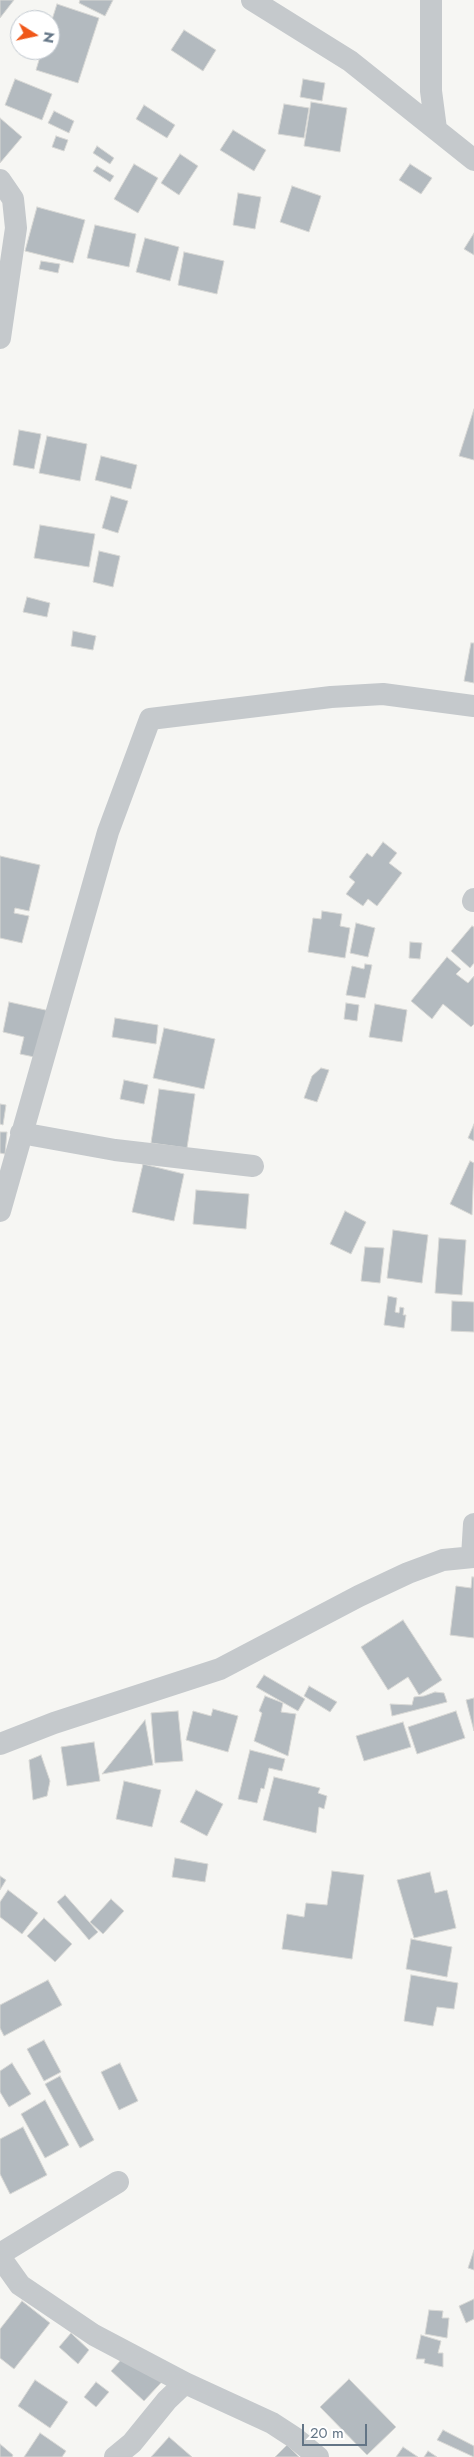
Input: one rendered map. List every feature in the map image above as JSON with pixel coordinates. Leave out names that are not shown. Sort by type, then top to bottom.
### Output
[{"type":"street","points":[[252,0],[350,61],[474,160]]},
{"type":"street","points":[[431,0],[431,91],[436,129]]},
{"type":"street","points":[[0,180],[13,199],[16,228],[0,338]]},
{"type":"street","points":[[0,1212],[108,832],[150,719],[331,698],[383,694],[474,706]]},
{"type":"street","points":[[22,1133],[124,1152],[253,1166]]},
{"type":"street","points":[[0,1744],[72,1717],[220,1669],[359,1596],[408,1573],[443,1560],[473,1557],[474,1524]]},
{"type":"street","points":[[118,2182],[0,2255],[20,2285],[94,2335],[185,2383],[272,2423],[295,2438],[318,2457]]},
{"type":"street","points":[[115,2457],[132,2443],[166,2400],[185,2383]]},
{"type":"building","points":[[0,0],[14,0],[0,18]]},
{"type":"building","points":[[80,0],[113,0],[105,16],[79,3]]},
{"type":"building","points":[[57,4],[99,18],[78,83],[36,70],[39,60],[60,60],[60,10],[55,10]]},
{"type":"building","points":[[184,30],[216,50],[203,71],[171,50]]},
{"type":"building","points":[[15,79],[52,94],[42,120],[5,105]]},
{"type":"building","points":[[303,79],[325,83],[322,101],[300,97]]},
{"type":"building","points":[[311,102],[347,108],[340,152],[304,146]]},
{"type":"building","points":[[284,104],[309,108],[304,138],[278,134]]},
{"type":"building","points":[[144,105],[175,125],[167,138],[136,119]]},
{"type":"building","points":[[54,111],[74,121],[69,133],[48,123]]},
{"type":"building","points":[[0,118],[22,137],[0,163]]},
{"type":"building","points":[[233,130],[266,150],[254,171],[220,150]]},
{"type":"building","points":[[56,136],[68,140],[64,151],[52,147]]},
{"type":"building","points":[[97,146],[114,158],[110,164],[93,153]]},
{"type":"building","points":[[180,154],[198,166],[179,195],[161,183]]},
{"type":"building","points":[[134,164],[158,178],[138,213],[114,199]]},
{"type":"building","points":[[410,164],[432,178],[421,194],[399,180]]},
{"type":"building","points":[[97,166],[114,176],[110,182],[93,171]]},
{"type":"building","points":[[292,186],[321,196],[309,232],[280,222]]},
{"type":"building","points":[[238,193],[261,197],[255,229],[233,225]]},
{"type":"building","points":[[37,207],[85,220],[73,263],[25,251]]},
{"type":"building","points":[[95,225],[136,234],[129,267],[87,258]]},
{"type":"building","points":[[474,233],[474,255],[464,249]]},
{"type":"building","points":[[145,238],[179,247],[170,281],[136,272]]},
{"type":"building","points":[[184,252],[224,261],[217,294],[178,285]]},
{"type":"building","points":[[41,261],[60,264],[58,273],[39,269]]},
{"type":"building","points":[[474,409],[474,460],[459,456]]},
{"type":"building","points":[[19,430],[41,434],[34,469],[13,465]]},
{"type":"building","points":[[47,436],[87,444],[80,481],[39,473]]},
{"type":"building","points":[[101,456],[137,465],[131,489],[95,480]]},
{"type":"building","points":[[111,496],[128,501],[118,533],[102,528]]},
{"type":"building","points":[[40,525],[95,534],[89,567],[34,558]]},
{"type":"building","points":[[99,551],[120,556],[113,587],[93,582]]},
{"type":"building","points":[[27,597],[50,603],[47,617],[23,612]]},
{"type":"building","points":[[73,631],[96,636],[93,650],[71,646]]},
{"type":"building","points":[[471,643],[474,643],[474,683],[464,681]]},
{"type":"building","points":[[383,842],[397,853],[389,863],[402,873],[377,906],[368,899],[363,906],[346,894],[355,882],[349,877],[367,853],[372,857]]},
{"type":"building","points":[[0,856],[40,865],[29,911],[15,908],[14,913],[29,916],[22,943],[0,938]]},
{"type":"building","points":[[322,911],[342,914],[340,926],[350,928],[345,958],[308,952],[313,918],[321,919]]},
{"type":"building","points":[[356,923],[375,928],[368,957],[350,953]]},
{"type":"building","points":[[472,926],[474,927],[474,963],[470,968],[451,951]]},
{"type":"building","points":[[410,942],[422,943],[420,959],[409,958]]},
{"type":"building","points":[[447,957],[461,969],[456,974],[468,983],[474,976],[474,1024],[471,1027],[443,1004],[432,1019],[411,1001]]},
{"type":"building","points":[[365,964],[372,965],[365,998],[346,995],[352,966],[364,969]]},
{"type":"building","points":[[9,1002],[50,1011],[39,1058],[20,1054],[24,1037],[3,1032]]},
{"type":"building","points":[[346,1003],[359,1005],[357,1021],[344,1019]]},
{"type":"building","points":[[375,1004],[407,1010],[402,1042],[369,1037]]},
{"type":"building","points":[[115,1018],[158,1025],[156,1044],[112,1037]]},
{"type":"building","points":[[164,1028],[215,1039],[204,1089],[153,1078]]},
{"type":"building","points":[[321,1068],[329,1070],[317,1102],[304,1098],[312,1076]]},
{"type":"building","points":[[124,1080],[148,1085],[144,1104],[120,1099]]},
{"type":"building","points":[[159,1089],[195,1094],[187,1148],[151,1143]]},
{"type":"building","points":[[0,1104],[6,1105],[3,1125],[0,1124]]},
{"type":"building","points":[[474,1124],[474,1141],[468,1138]]},
{"type":"building","points":[[0,1132],[7,1132],[5,1154],[0,1153]]},
{"type":"building","points":[[470,1161],[474,1163],[472,1215],[450,1204]]},
{"type":"building","points":[[143,1164],[184,1174],[174,1221],[132,1212]]},
{"type":"building","points":[[196,1190],[249,1194],[246,1229],[193,1224]]},
{"type":"building","points":[[345,1211],[366,1222],[351,1254],[330,1244]]},
{"type":"building","points":[[393,1230],[428,1235],[422,1283],[387,1278]]},
{"type":"building","points":[[439,1238],[466,1240],[462,1295],[435,1293]]},
{"type":"building","points":[[365,1247],[384,1248],[380,1283],[361,1281]]},
{"type":"building","points":[[388,1296],[397,1298],[395,1312],[399,1313],[400,1307],[404,1308],[403,1315],[406,1315],[404,1328],[384,1325]]},
{"type":"building","points":[[452,1301],[474,1302],[474,1332],[451,1331]]},
{"type":"building","points":[[472,1577],[474,1577],[474,1638],[450,1635],[456,1586],[471,1588]]},
{"type":"building","points":[[403,1620],[442,1680],[419,1695],[408,1677],[388,1690],[361,1647]]},
{"type":"building","points":[[264,1675],[305,1699],[298,1711],[256,1687]]},
{"type":"building","points":[[309,1686],[337,1702],[330,1712],[304,1696]]},
{"type":"building","points":[[435,1692],[444,1693],[447,1702],[392,1716],[390,1704],[412,1705],[414,1697]]},
{"type":"building","points":[[265,1696],[283,1703],[281,1712],[296,1714],[288,1756],[254,1741],[262,1713],[259,1711]]},
{"type":"building","points":[[474,1698],[474,1731],[466,1700]]},
{"type":"building","points":[[213,1709],[238,1716],[228,1752],[186,1740],[193,1711],[211,1716]]},
{"type":"building","points":[[178,1711],[183,1761],[155,1763],[151,1713]]},
{"type":"building","points":[[456,1711],[465,1738],[417,1754],[408,1727]]},
{"type":"building","points":[[145,1720],[153,1765],[102,1774]]},
{"type":"building","points":[[403,1722],[411,1747],[364,1761],[356,1736]]},
{"type":"building","points":[[94,1742],[100,1781],[67,1786],[61,1747]]},
{"type":"building","points":[[250,1750],[285,1759],[282,1771],[269,1768],[264,1789],[261,1788],[257,1803],[238,1799]]},
{"type":"building","points":[[41,1755],[50,1781],[47,1796],[33,1800],[29,1760]]},
{"type":"building","points":[[274,1777],[320,1788],[318,1793],[327,1796],[324,1809],[319,1807],[316,1833],[263,1820]]},
{"type":"building","points":[[124,1781],[161,1790],[152,1827],[116,1819]]},
{"type":"building","points":[[196,1790],[223,1804],[207,1836],[180,1822]]},
{"type":"building","points":[[175,1858],[208,1864],[205,1882],[172,1877]]},
{"type":"building","points":[[332,1871],[364,1875],[352,1959],[282,1949],[287,1914],[304,1917],[306,1903],[327,1905]]},
{"type":"building","points":[[430,1872],[435,1893],[447,1890],[456,1928],[414,1938],[397,1880]]},
{"type":"building","points":[[0,1876],[6,1880],[0,1890]]},
{"type":"building","points":[[8,1890],[38,1913],[22,1934],[0,1917],[0,1902]]},
{"type":"building","points":[[65,1895],[98,1932],[89,1940],[57,1902]]},
{"type":"building","points":[[111,1899],[124,1911],[103,1934],[90,1922]]},
{"type":"building","points":[[44,1918],[72,1944],[55,1962],[27,1936]]},
{"type":"building","points":[[411,1939],[452,1947],[447,1977],[406,1969]]},
{"type":"building","points":[[411,1975],[458,1983],[454,2009],[437,2007],[433,2026],[404,2021]]},
{"type":"building","points":[[48,1980],[62,2005],[4,2036],[0,2028],[0,2005]]},
{"type":"building","points":[[44,2040],[61,2072],[44,2081],[27,2049]]},
{"type":"building","points":[[12,2063],[31,2094],[9,2107],[0,2092],[0,2071]]},
{"type":"building","points":[[120,2063],[138,2101],[119,2110],[101,2072]]},
{"type":"building","points":[[60,2076],[94,2140],[80,2148],[45,2084]]},
{"type":"building","points":[[45,2100],[69,2145],[45,2158],[21,2114]]},
{"type":"building","points":[[23,2127],[47,2175],[10,2194],[0,2174],[0,2139]]},
{"type":"building","points":[[474,2250],[474,2270],[468,2268]]},
{"type":"building","points":[[474,2299],[474,2319],[466,2323],[459,2306]]},
{"type":"building","points":[[22,2301],[50,2323],[14,2369],[0,2358],[0,2329]]},
{"type":"building","points":[[429,2310],[443,2311],[442,2318],[449,2318],[447,2338],[425,2334]]},
{"type":"building","points":[[71,2333],[89,2350],[78,2364],[59,2347]]},
{"type":"building","points":[[421,2335],[441,2341],[438,2353],[443,2353],[443,2367],[424,2363],[425,2359],[416,2359]]},
{"type":"building","points":[[131,2349],[172,2371],[144,2401],[111,2371]]},
{"type":"building","points":[[349,2379],[396,2427],[367,2455],[320,2407]]},
{"type":"building","points":[[35,2380],[68,2402],[50,2428],[18,2406]]},
{"type":"building","points":[[96,2382],[109,2392],[96,2407],[84,2397]]},
{"type":"building","points":[[443,2430],[474,2446],[474,2457],[437,2440]]},
{"type":"building","points":[[40,2433],[66,2451],[62,2457],[24,2457]]},
{"type":"building","points":[[169,2437],[192,2457],[151,2457]]},
{"type":"building","points":[[0,2444],[13,2455],[12,2457],[0,2457]]},
{"type":"building","points":[[287,2445],[299,2457],[275,2457]]},
{"type":"building","points":[[403,2447],[418,2457],[396,2457]]},
{"type":"building","points":[[428,2451],[437,2457],[424,2457]]}]
